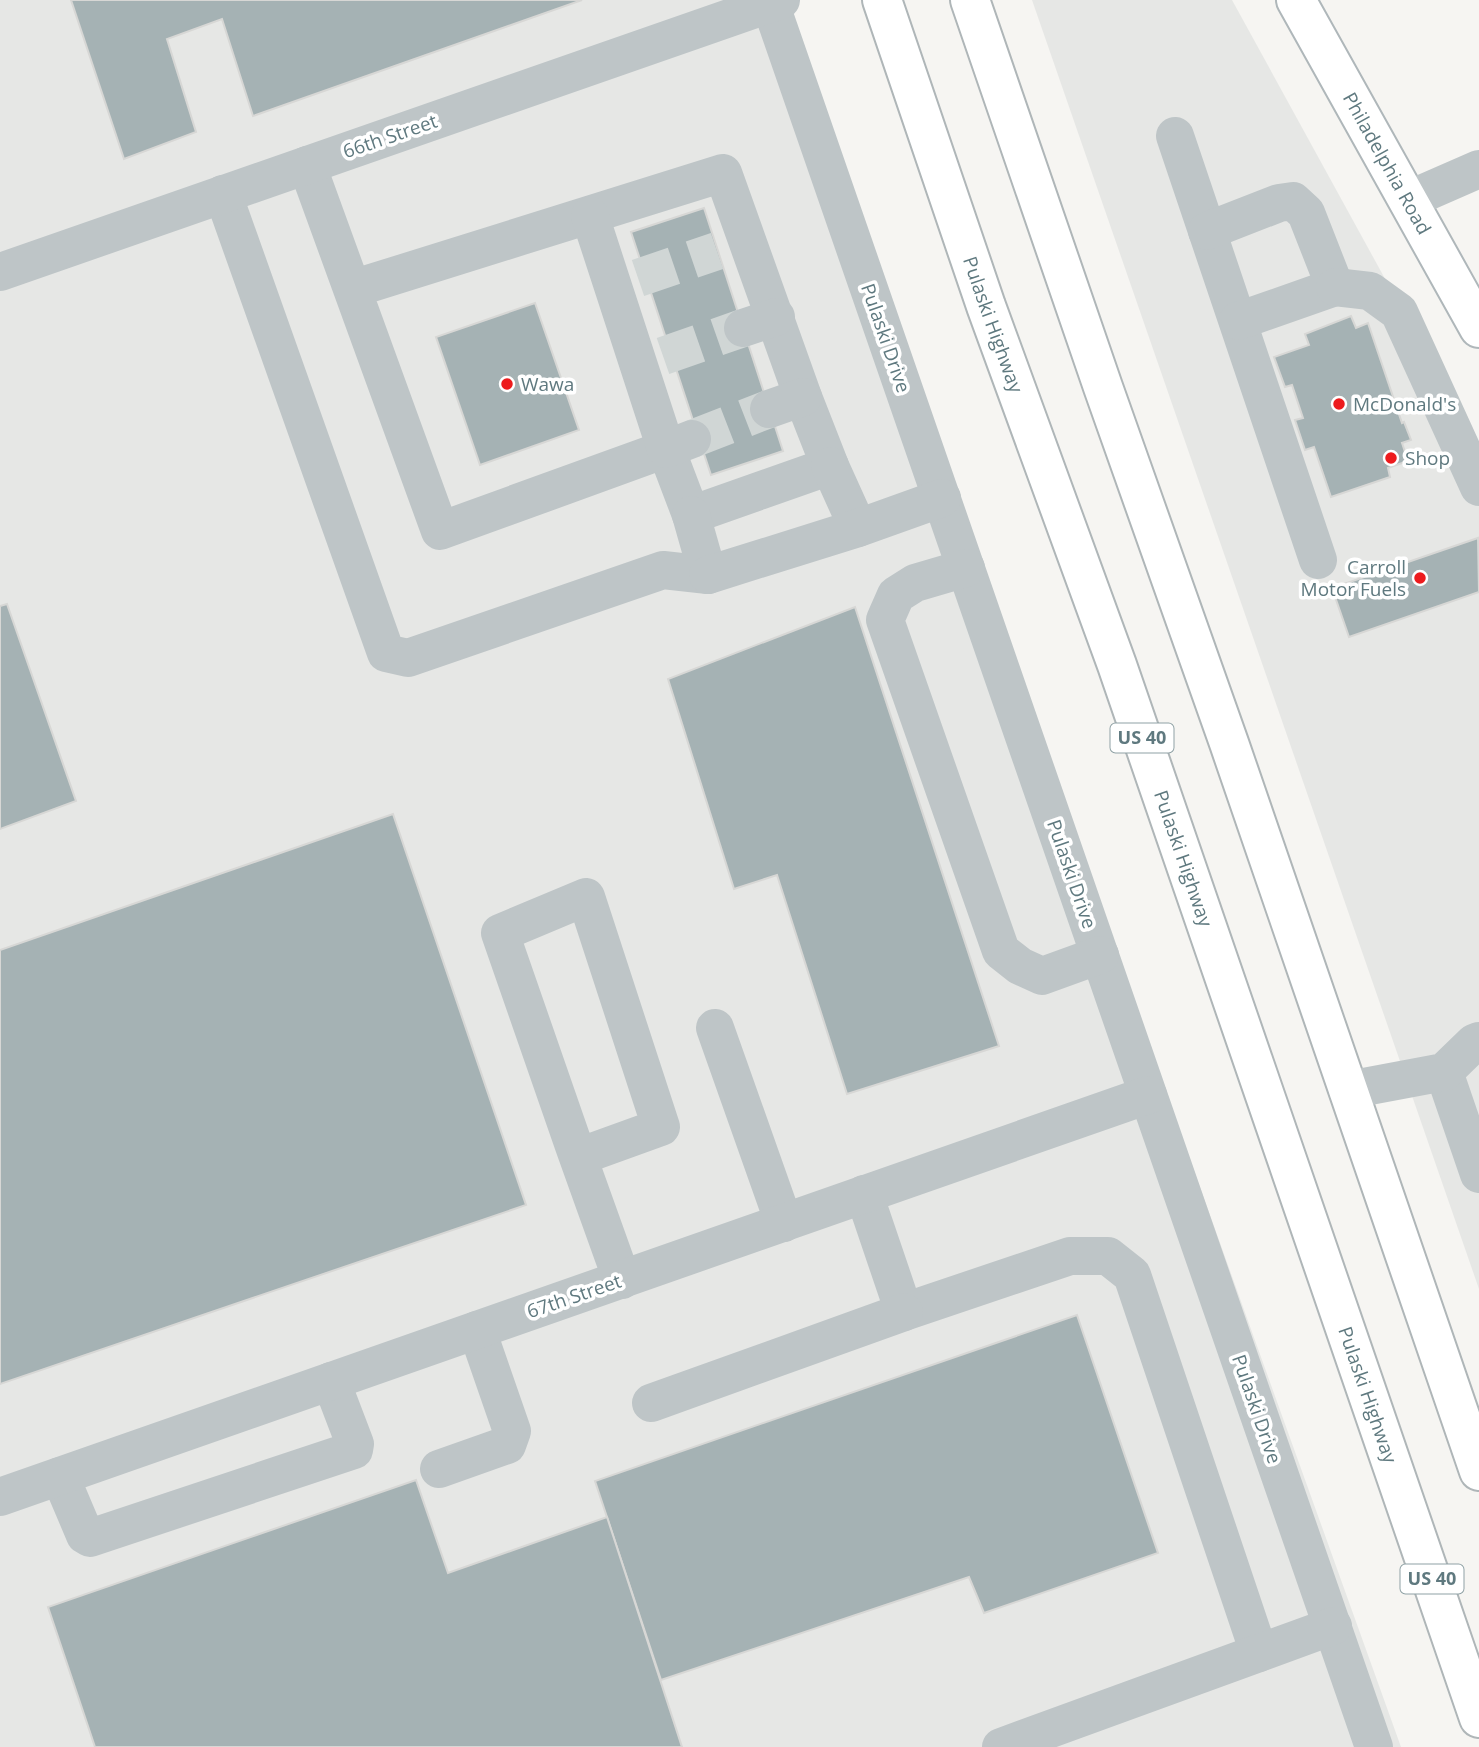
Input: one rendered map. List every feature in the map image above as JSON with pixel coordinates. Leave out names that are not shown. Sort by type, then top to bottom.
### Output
[{"type":"main road","name":"Pulaski Highway","points":[[882,0],[986,306],[1117,665],[1479,1718]]},
{"type":"main road","points":[[970,0],[1348,1090],[1471,1418],[1479,1472]]},
{"type":"main road","name":"Philadelphia Road","points":[[1296,0],[1479,327]]},
{"type":"street","name":"66th Street","points":[[0,272],[773,1]]},
{"type":"street","name":"Pulaski Drive","points":[[773,1],[1374,1747]]},
{"type":"street","points":[[1175,136],[1318,560]]},
{"type":"street","points":[[307,165],[440,531],[679,444]]},
{"type":"street","points":[[1408,200],[1479,169]]},
{"type":"street","points":[[352,289],[723,173],[732,245],[786,403],[830,466],[858,528]]},
{"type":"street","points":[[223,194],[386,653],[408,658],[663,570],[708,575],[858,528],[942,498]]},
{"type":"street","points":[[1207,230],[1279,203],[1293,201],[1306,213],[1335,287]]},
{"type":"street","points":[[590,216],[626,282],[679,444],[691,515],[708,575]]},
{"type":"street","points":[[1238,321],[1335,287],[1370,291],[1399,313],[1479,486]]},
{"type":"street","points":[[691,515],[830,466]]},
{"type":"street","points":[[966,568],[915,583],[896,596],[885,620],[1001,950],[1020,966],[1042,976],[1100,955]]},
{"type":"street","points":[[578,1157],[661,1127],[586,897],[500,933],[578,1157],[622,1280]]},
{"type":"street","points":[[715,1028],[784,1223]]},
{"type":"street","points":[[1348,1090],[1444,1072],[1479,1041]]},
{"type":"street","points":[[1444,1072],[1479,1174]]},
{"type":"street","name":"67th Street","points":[[0,1497],[1149,1095]]},
{"type":"street","points":[[864,1195],[904,1312]]},
{"type":"street","points":[[650,1403],[1070,1256],[1108,1256],[1132,1275],[1259,1653]]},
{"type":"street","points":[[439,1469],[508,1445],[512,1431],[477,1330]]},
{"type":"street","points":[[60,1476],[85,1535],[90,1538],[354,1450],[355,1444],[331,1381]]},
{"type":"street","points":[[1001,1747],[1333,1626]]},
{"type":"shaded area","points":[[0,0],[787,0],[964,530],[1401,1747],[0,1747]]},
{"type":"shaded area","points":[[1032,0],[1232,0],[1479,450],[1479,1289]]},
{"type":"building","points":[[71,0],[582,0],[253,116],[222,19],[167,39],[196,132],[124,159]]},
{"type":"building","points":[[704,208],[783,451],[711,475],[631,232]]},
{"type":"building","name":"Wawa","points":[[535,303],[579,430],[480,465],[436,337]]},
{"type":"building","points":[[1351,316],[1356,328],[1368,323],[1402,423],[1404,422],[1411,440],[1402,443],[1408,461],[1388,468],[1390,477],[1331,497],[1314,447],[1305,450],[1295,420],[1303,418],[1292,385],[1285,387],[1274,357],[1309,345],[1305,334]]},
{"type":"building","name":"Carroll Motor Fuels","points":[[1478,538],[1479,592],[1349,637],[1332,588]]},
{"type":"building","points":[[7,604],[76,801],[0,829],[0,606]]},
{"type":"building","points":[[855,607],[999,1046],[847,1094],[777,875],[734,889],[668,679]]},
{"type":"building","points":[[393,814],[526,1205],[0,1384],[0,950]]},
{"type":"building","points":[[1077,1315],[1158,1553],[984,1613],[969,1577],[661,1680],[595,1481]]},
{"type":"building","points":[[416,1480],[448,1573],[607,1517],[682,1747],[95,1747],[48,1607]]},
{"type":"tunnel","points":[[638,278],[717,251]]},
{"type":"tunnel","points":[[663,356],[743,328]]},
{"type":"tunnel","points":[[692,439],[769,409]]},
{"type":"place","name":"Wawa","points":[[507,384]]},
{"type":"place","name":"McDonald's","points":[[1339,404]]},
{"type":"place","name":"Shop","points":[[1391,458]]},
{"type":"place","name":"Carroll Motor Fuels","points":[[1420,578]]}]
